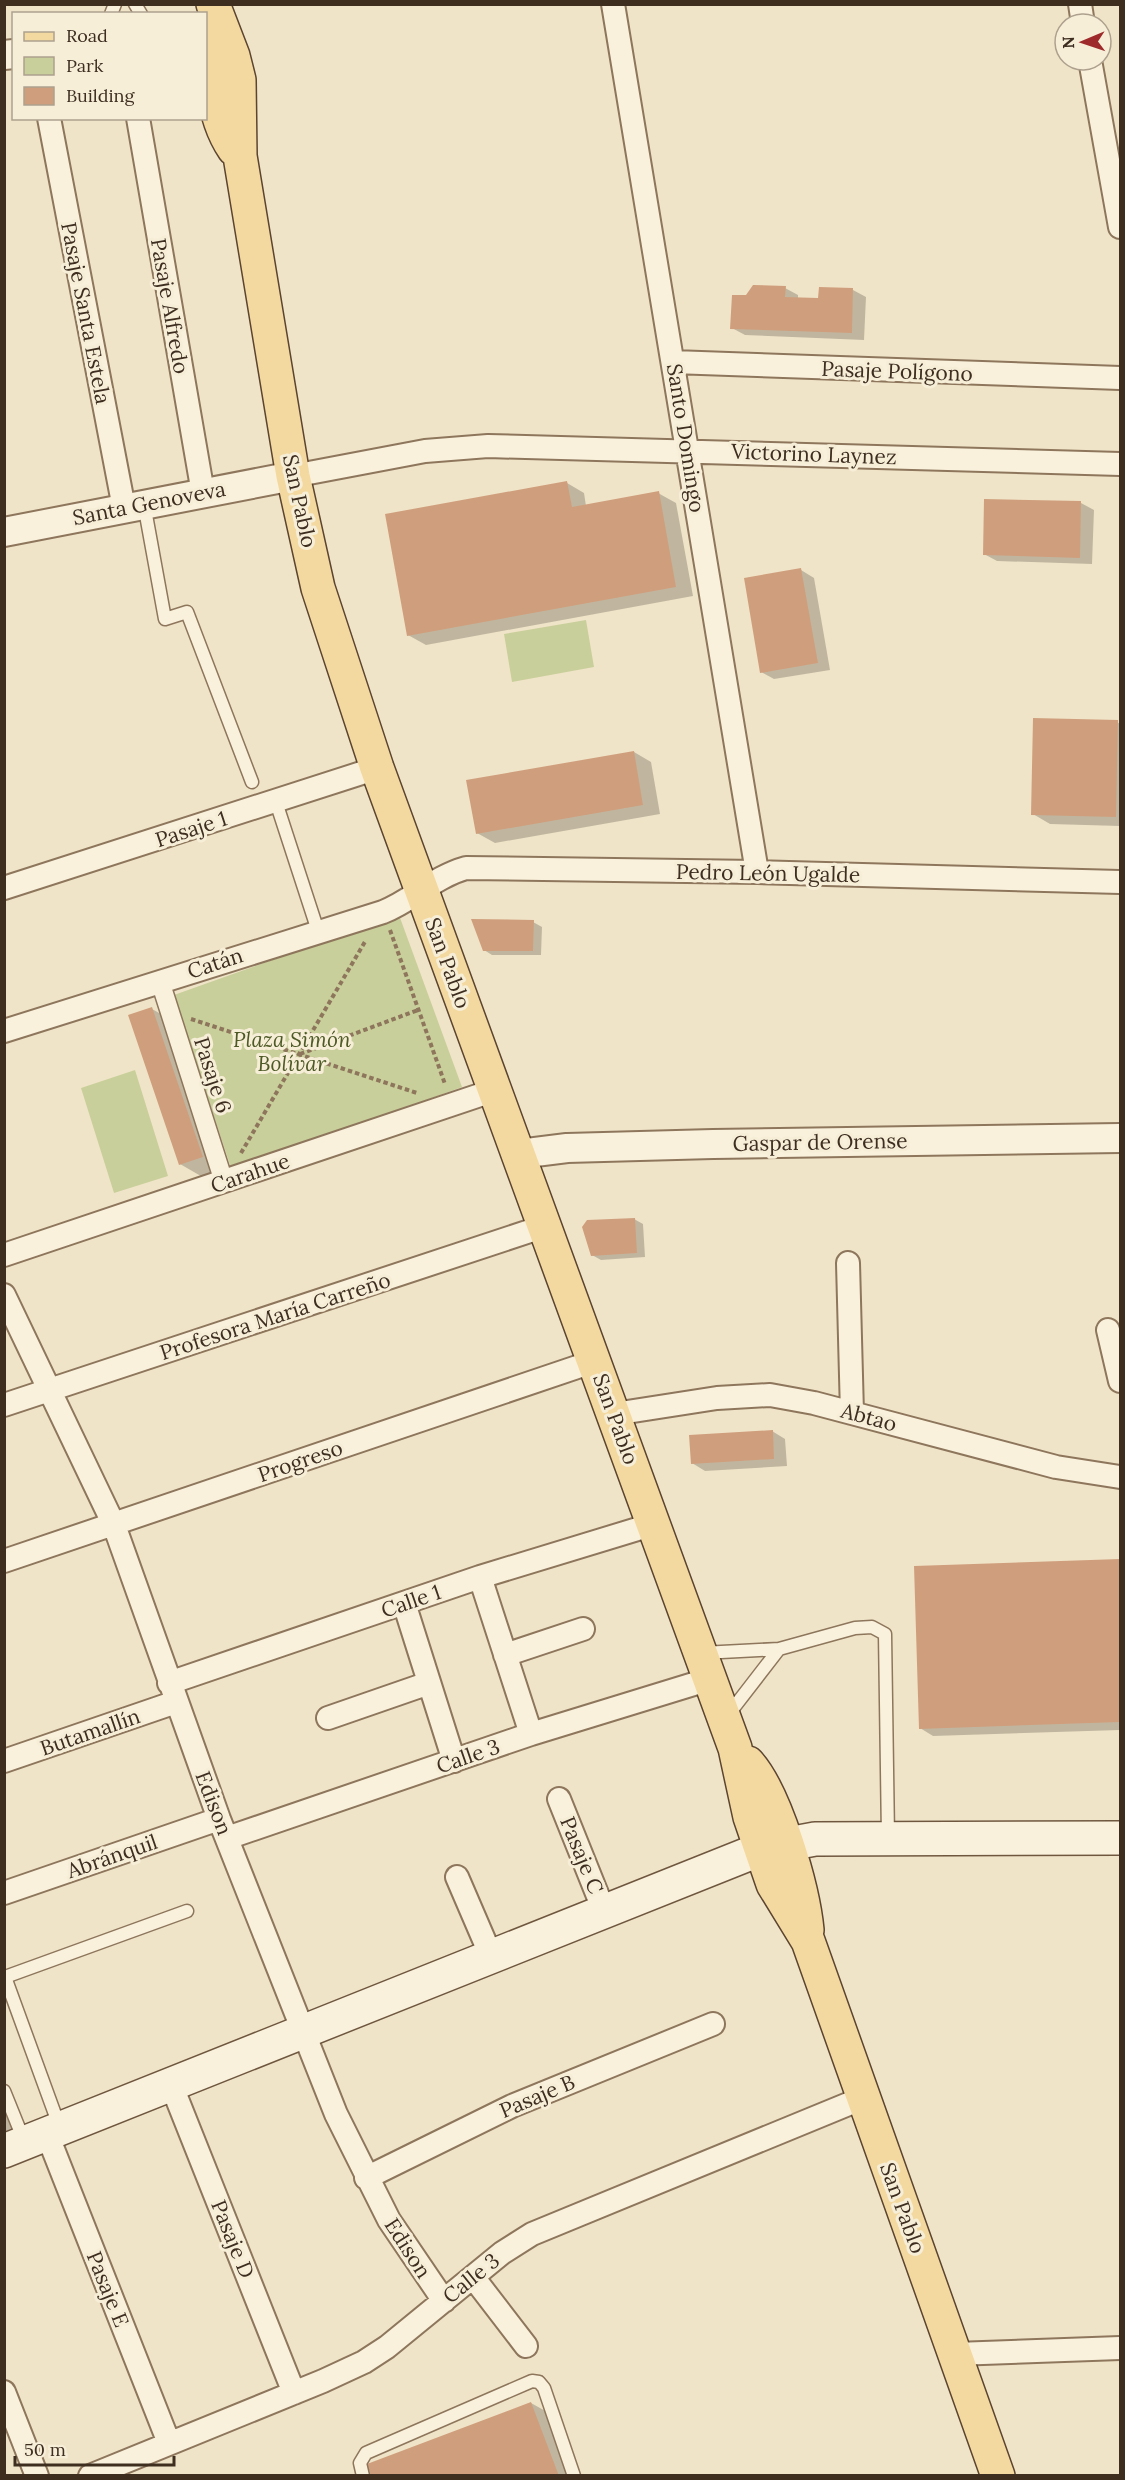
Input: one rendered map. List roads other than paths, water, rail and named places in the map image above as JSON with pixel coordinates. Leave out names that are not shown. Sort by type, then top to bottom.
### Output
[{"type":"main road","name":"San Pablo","points":[[215,10],[211,60],[217,101],[225,131],[240,156],[293,476],[318,588],[377,768],[730,1734],[750,1818],[773,1846],[773,1884],[808,1941],[998,2475]]},
{"type":"main road","points":[[34,2139],[604,1911],[773,1846],[815,1839],[1120,1838]]},
{"type":"street","name":"Santo Domingo","points":[[614,4],[757,872]]},
{"type":"street","points":[[1092,72],[1120,227]]},
{"type":"street","name":"Pasaje Santa Estela","points":[[49,120],[134,506]]},
{"type":"street","name":"Pasaje Alfredo","points":[[138,120],[203,493]]},
{"type":"street","name":"Pasaje Polígono","points":[[673,362],[1120,378]]},
{"type":"street","name":"Victorino Laynez","points":[[293,476],[424,451],[529,446],[1120,464]]},
{"type":"street","name":"Santa Genoveva","points":[[4,532],[293,476]]},
{"type":"street","name":"Pasaje 1","points":[[4,888],[377,768]]},
{"type":"street","name":"Pedro León Ugalde","points":[[421,889],[448,873],[466,868],[757,872],[1120,882]]},
{"type":"street","name":"Catán","points":[[4,1030],[383,912],[401,905],[421,889]]},
{"type":"street","name":"Pasaje 6","points":[[160,981],[224,1182]]},
{"type":"street","name":"Carahue","points":[[4,1255],[495,1090]]},
{"type":"street","name":"Gaspar de Orense","points":[[519,1154],[567,1148],[702,1144],[1120,1138]]},
{"type":"street","name":"Profesora María Carreño","points":[[4,1405],[545,1226]]},
{"type":"street","points":[[848,1263],[852,1413]]},
{"type":"street","name":"Edison","points":[[4,1295],[114,1525],[172,1693],[223,1829],[303,2031],[366,2178],[400,2236],[444,2301]]},
{"type":"street","points":[[1108,1330],[1120,1381]]},
{"type":"street","name":"Progreso","points":[[4,1562],[595,1360]]},
{"type":"street","name":"Abtao","points":[[614,1414],[717,1398],[762,1395],[787,1397],[1056,1467],[1120,1477]]},
{"type":"street","name":"Calle 1","points":[[172,1693],[404,1603],[480,1577],[654,1524]]},
{"type":"street","points":[[480,1577],[531,1734]]},
{"type":"street","points":[[404,1603],[454,1761]]},
{"type":"street","points":[[505,1655],[583,1629]]},
{"type":"street","name":"Calle 3","points":[[223,1829],[454,1761],[531,1734],[705,1666]]},
{"type":"street","points":[[328,1718],[429,1683]]},
{"type":"street","name":"Butamallín","points":[[4,1761],[172,1693]]},
{"type":"street","name":"Pasaje C","points":[[559,1799],[604,1911]]},
{"type":"street","name":"Abránquil","points":[[4,1893],[223,1829]]},
{"type":"street","points":[[457,1877],[491,1956]]},
{"type":"street","name":"Pasaje B","points":[[366,2178],[512,2106],[713,2024]]},
{"type":"street","name":"Pasaje D","points":[[171,2084],[294,2393]]},
{"type":"street","name":"Calle 3","points":[[90,2475],[294,2393],[364,2362],[387,2347],[502,2253],[532,2234],[863,2098]]},
{"type":"street","name":"Pasaje E","points":[[34,2139],[169,2444]]},
{"type":"street","points":[[473,2277],[526,2346]]},
{"type":"street","points":[[955,2354],[1120,2348]]},
{"type":"street","points":[[4,2392],[37,2475]]},
{"type":"lane","points":[[134,506],[165,619],[187,612],[252,782]]},
{"type":"lane","points":[[276,802],[318,931]]},
{"type":"lane","points":[[705,1666],[855,1628],[872,1627],[885,1634],[888,1838]]},
{"type":"lane","points":[[730,1734],[779,1649]]},
{"type":"lane","points":[[34,2139],[5,1977],[187,1911]]},
{"type":"lane","points":[[4,2091],[34,2139]]},
{"type":"lane","points":[[363,2475],[360,2463],[366,2453],[532,2381],[539,2382],[544,2388],[574,2475]]},
{"type":"park label","name":"Plaza Simón Bolívar","points":[[292,1051]]}]
